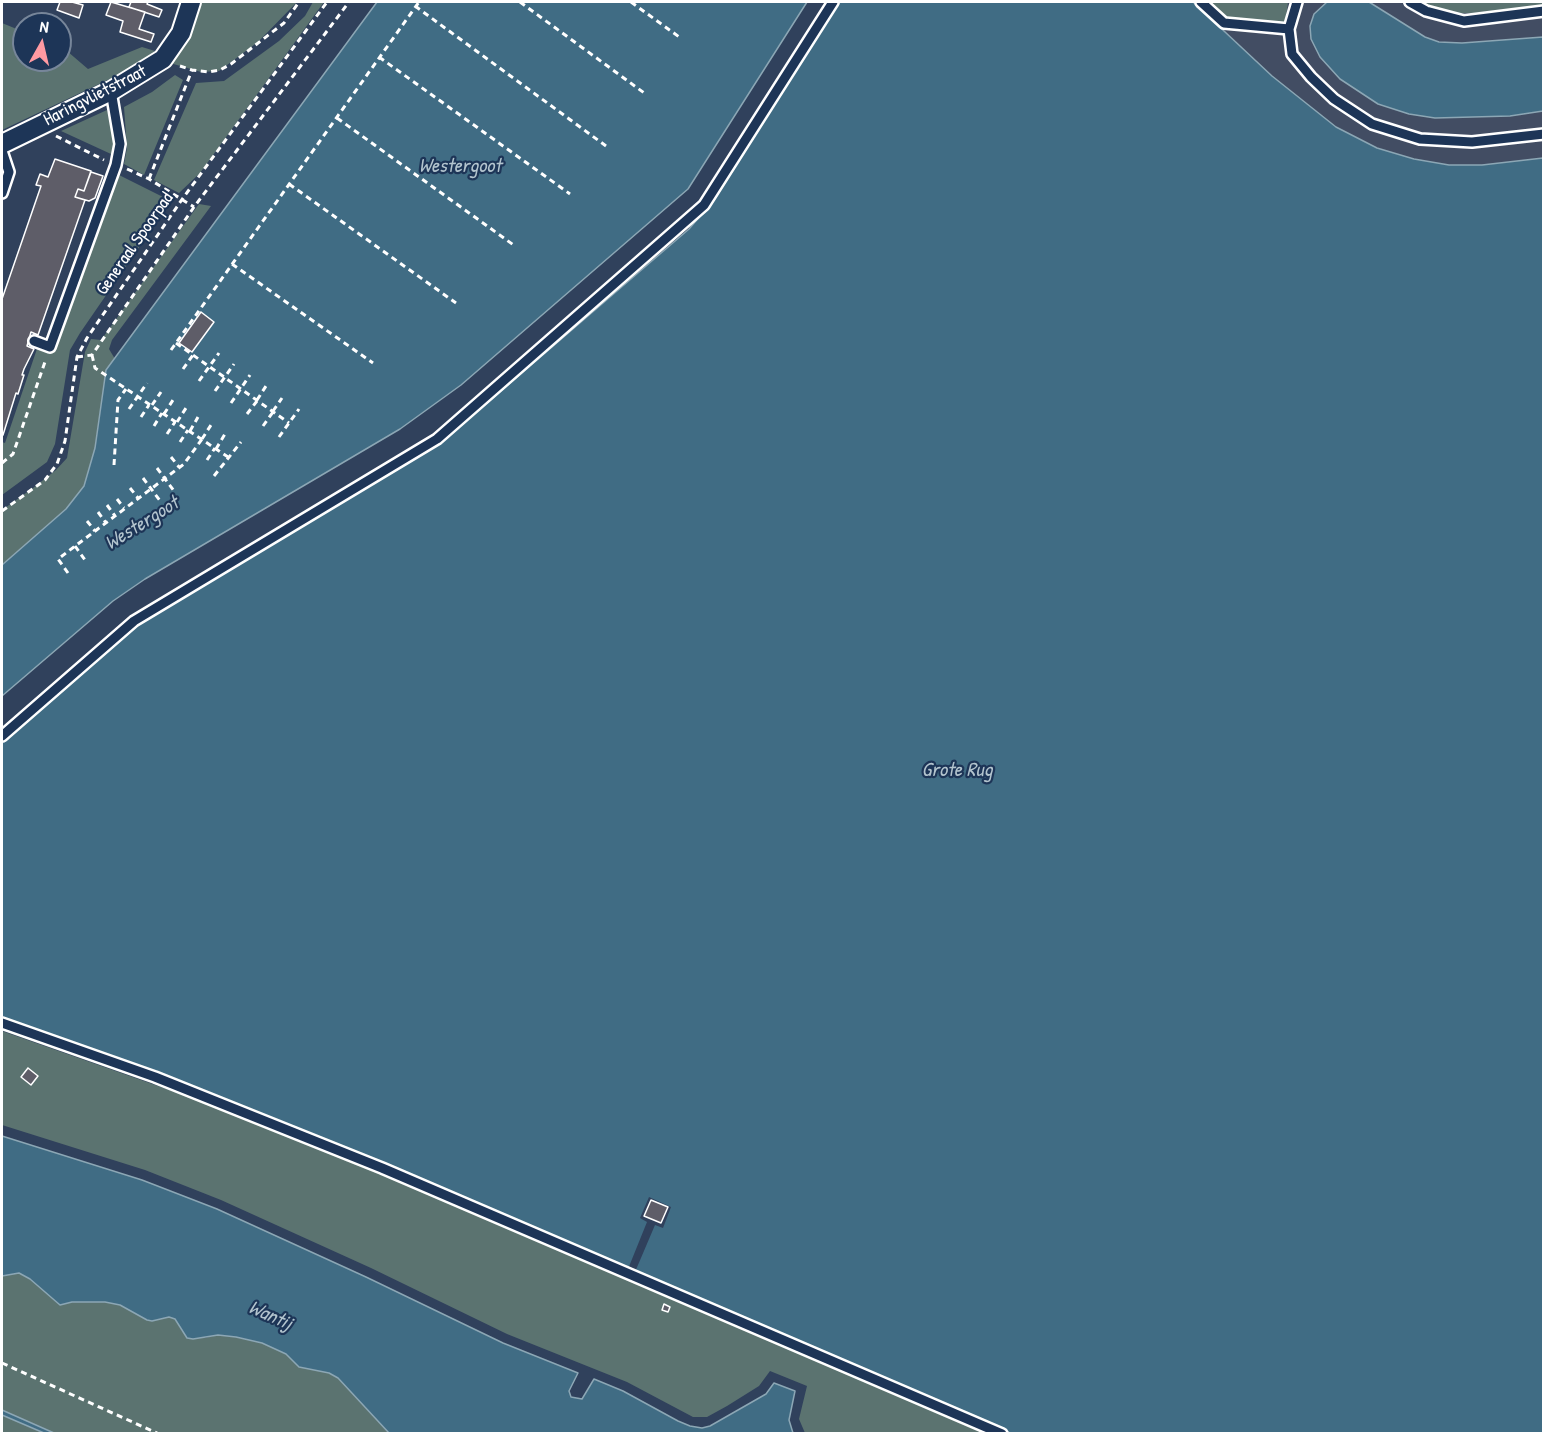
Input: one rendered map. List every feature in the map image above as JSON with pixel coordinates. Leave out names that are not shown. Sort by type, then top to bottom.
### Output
[{"type":"street","name":"Haringvlietstraat","points":[[2,144],[111,91],[163,59],[181,33],[191,2]]},
{"type":"lane","points":[[2,736],[134,621],[437,439],[704,205],[833,2]]},
{"type":"lane","points":[[1201,2],[1224,23],[1289,29]]},
{"type":"lane","points":[[1297,2],[1289,29],[1292,54],[1311,77],[1334,99],[1372,124],[1420,139],[1451,141],[1472,142],[1544,134]]},
{"type":"lane","points":[[1410,2],[1426,11],[1464,21],[1544,11]]},
{"type":"lane","points":[[34,341],[50,347],[116,165],[120,144],[111,91]]},
{"type":"lane","points":[[2,151],[9,172],[2,193]]},
{"type":"lane","points":[[2,1023],[155,1077],[382,1168],[1002,1434]]},
{"type":"path","points":[[148,179],[192,70],[208,72],[220,70],[231,64],[284,23],[299,2]]},
{"type":"path","name":"Generaal Spoorpad","points":[[2,511],[45,480],[62,456],[77,357],[87,338],[183,198],[327,2]]},
{"type":"path","points":[[228,457],[95,368],[92,355],[194,207],[349,2]]},
{"type":"path","points":[[171,350],[418,2]]},
{"type":"path","points":[[520,2],[647,95]]},
{"type":"path","points":[[631,2],[682,39]]},
{"type":"path","points":[[415,6],[606,147]]},
{"type":"path","points":[[379,57],[570,194]]},
{"type":"path","points":[[336,117],[515,246]]},
{"type":"path","points":[[289,184],[456,303]]},
{"type":"path","points":[[183,198],[194,207]]},
{"type":"path","points":[[232,264],[373,363]]},
{"type":"path","points":[[176,343],[289,423]]},
{"type":"path","points":[[2,464],[13,454],[50,347]]},
{"type":"path","points":[[199,381],[219,353]]},
{"type":"path","points":[[77,357],[92,355]]},
{"type":"path","points":[[183,369],[193,355]]},
{"type":"path","points":[[215,392],[234,364]]},
{"type":"path","points":[[231,403],[250,375]]},
{"type":"path","points":[[129,409],[147,383]]},
{"type":"path","points":[[247,414],[266,386]]},
{"type":"path","points":[[114,465],[118,400],[126,389]]},
{"type":"path","points":[[141,417],[161,392]]},
{"type":"path","points":[[263,426],[282,398]]},
{"type":"path","points":[[154,426],[173,400]]},
{"type":"path","points":[[167,434],[186,408]]},
{"type":"path","points":[[279,437],[299,409]]},
{"type":"path","points":[[180,442],[198,417]]},
{"type":"path","points":[[68,573],[58,559],[179,467],[211,425]]},
{"type":"path","points":[[207,460],[225,434]]},
{"type":"path","points":[[214,476],[241,442]]},
{"type":"path","points":[[171,457],[179,467]]},
{"type":"path","points":[[157,468],[174,491]]},
{"type":"path","points":[[143,478],[161,502]]},
{"type":"path","points":[[130,488],[138,498]]},
{"type":"path","points":[[117,499],[124,508]]},
{"type":"path","points":[[107,505],[115,516]]},
{"type":"path","points":[[98,512],[106,523]]},
{"type":"path","points":[[87,521],[95,531]]},
{"type":"path","points":[[75,546],[85,560]]},
{"type":"path","points":[[2,1363],[159,1434]]},
{"type":"shaded area","points":[[1193,2],[1543,2],[1543,158],[1482,165],[1449,165],[1414,159],[1377,148],[1336,127],[1272,76]]},
{"type":"green space","points":[[196,2],[297,2],[258,42],[219,71],[201,72],[170,63]]},
{"type":"green space","points":[[313,2],[324,2],[200,173],[179,193],[154,180],[196,83],[224,81],[279,41],[305,16]]},
{"type":"green space","points":[[1207,2],[1288,2],[1285,24],[1228,19]]},
{"type":"green space","points":[[1419,2],[1543,2],[1544,5],[1456,13],[1431,9]]},
{"type":"green space","points":[[2,23],[12,27],[12,72],[72,72],[72,55],[88,69],[142,47],[155,51],[133,68],[2,130]]},
{"type":"green space","points":[[175,75],[183,80],[144,175],[124,164],[127,148],[124,107],[152,92]]},
{"type":"green space","points":[[107,110],[115,141],[111,154],[61,131]]},
{"type":"green space","points":[[117,174],[171,201],[70,350],[55,444],[47,462],[2,495],[2,442],[5,443],[40,340],[47,343]]},
{"type":"green space","points":[[199,204],[211,206],[112,340],[109,349],[115,359],[106,370],[95,448],[84,486],[66,509],[2,565],[2,510],[56,470],[67,458],[85,352],[91,339],[101,340]]},
{"type":"green space","points":[[2,1031],[198,1100],[361,1163],[993,1433],[805,1433],[799,1419],[807,1386],[770,1371],[759,1386],[727,1406],[707,1417],[693,1417],[627,1382],[507,1334],[371,1268],[221,1200],[145,1170],[2,1125]]},
{"type":"green space","points":[[19,1273],[30,1279],[60,1305],[72,1302],[105,1302],[120,1305],[147,1320],[169,1317],[175,1319],[182,1331],[204,1338],[218,1335],[262,1343],[286,1354],[299,1367],[329,1373],[338,1378],[389,1433],[54,1433],[2,1410],[2,1276]]},
{"type":"green space","points":[[2,1415],[44,1433],[2,1433]]},
{"type":"water","name":"Westergoot","points":[[377,2],[807,2],[688,189],[461,385],[400,429],[145,579],[113,601],[2,696],[2,565],[66,509],[84,486],[95,448],[106,370]]},
{"type":"water","name":"Grote Rug","points":[[839,2],[1193,2],[1272,76],[1336,127],[1377,148],[1414,159],[1449,165],[1482,165],[1543,158],[1543,1433],[1010,1433],[295,1127],[2,1022],[2,740],[113,644],[149,616],[413,460],[447,435],[689,229],[714,200]]},
{"type":"water","points":[[1327,2],[1369,2],[1425,37],[1439,42],[1462,43],[1543,37],[1543,111],[1510,116],[1435,118],[1409,114],[1378,104],[1340,79],[1320,57],[1311,39],[1310,26],[1314,14]]},
{"type":"water","name":"Wantij","points":[[2,1136],[142,1180],[217,1209],[503,1343],[578,1373],[569,1391],[571,1397],[582,1399],[594,1379],[623,1391],[678,1421],[702,1428],[710,1426],[766,1394],[774,1383],[795,1391],[789,1420],[793,1433],[389,1433],[338,1378],[329,1373],[299,1367],[286,1354],[262,1343],[218,1335],[187,1338],[175,1319],[169,1317],[147,1320],[120,1305],[105,1302],[72,1302],[60,1305],[30,1279],[19,1273],[2,1276]]},
{"type":"water","points":[[2,1410],[54,1433],[44,1433],[2,1415]]},
{"type":"pier","points":[[649,1197],[671,1207],[663,1228],[655,1225],[635,1272],[628,1269],[647,1222],[640,1218]]},
{"type":"building","points":[[60,2],[83,5],[79,18],[72,15],[72,12],[57,10]]},
{"type":"building","points":[[111,2],[145,12],[139,29],[154,34],[151,42],[120,32],[123,21],[106,15]]},
{"type":"building","points":[[131,2],[148,2],[147,4],[162,10],[159,17],[129,7]]},
{"type":"building","points":[[55,159],[91,171],[84,191],[78,189],[75,197],[85,200],[38,335],[31,332],[27,346],[34,349],[24,369],[18,394],[16,393],[2,435],[2,299],[41,186],[36,185],[40,174],[48,177]]},
{"type":"building","points":[[91,172],[103,176],[95,198],[89,201],[75,197],[78,189],[84,191]]},
{"type":"building","points":[[201,312],[214,322],[192,352],[179,343]]},
{"type":"building","points":[[28,1068],[38,1076],[31,1085],[21,1077]]},
{"type":"building","points":[[651,1200],[668,1207],[661,1223],[644,1216]]},
{"type":"building","points":[[664,1304],[670,1307],[668,1312],[662,1310]]}]
